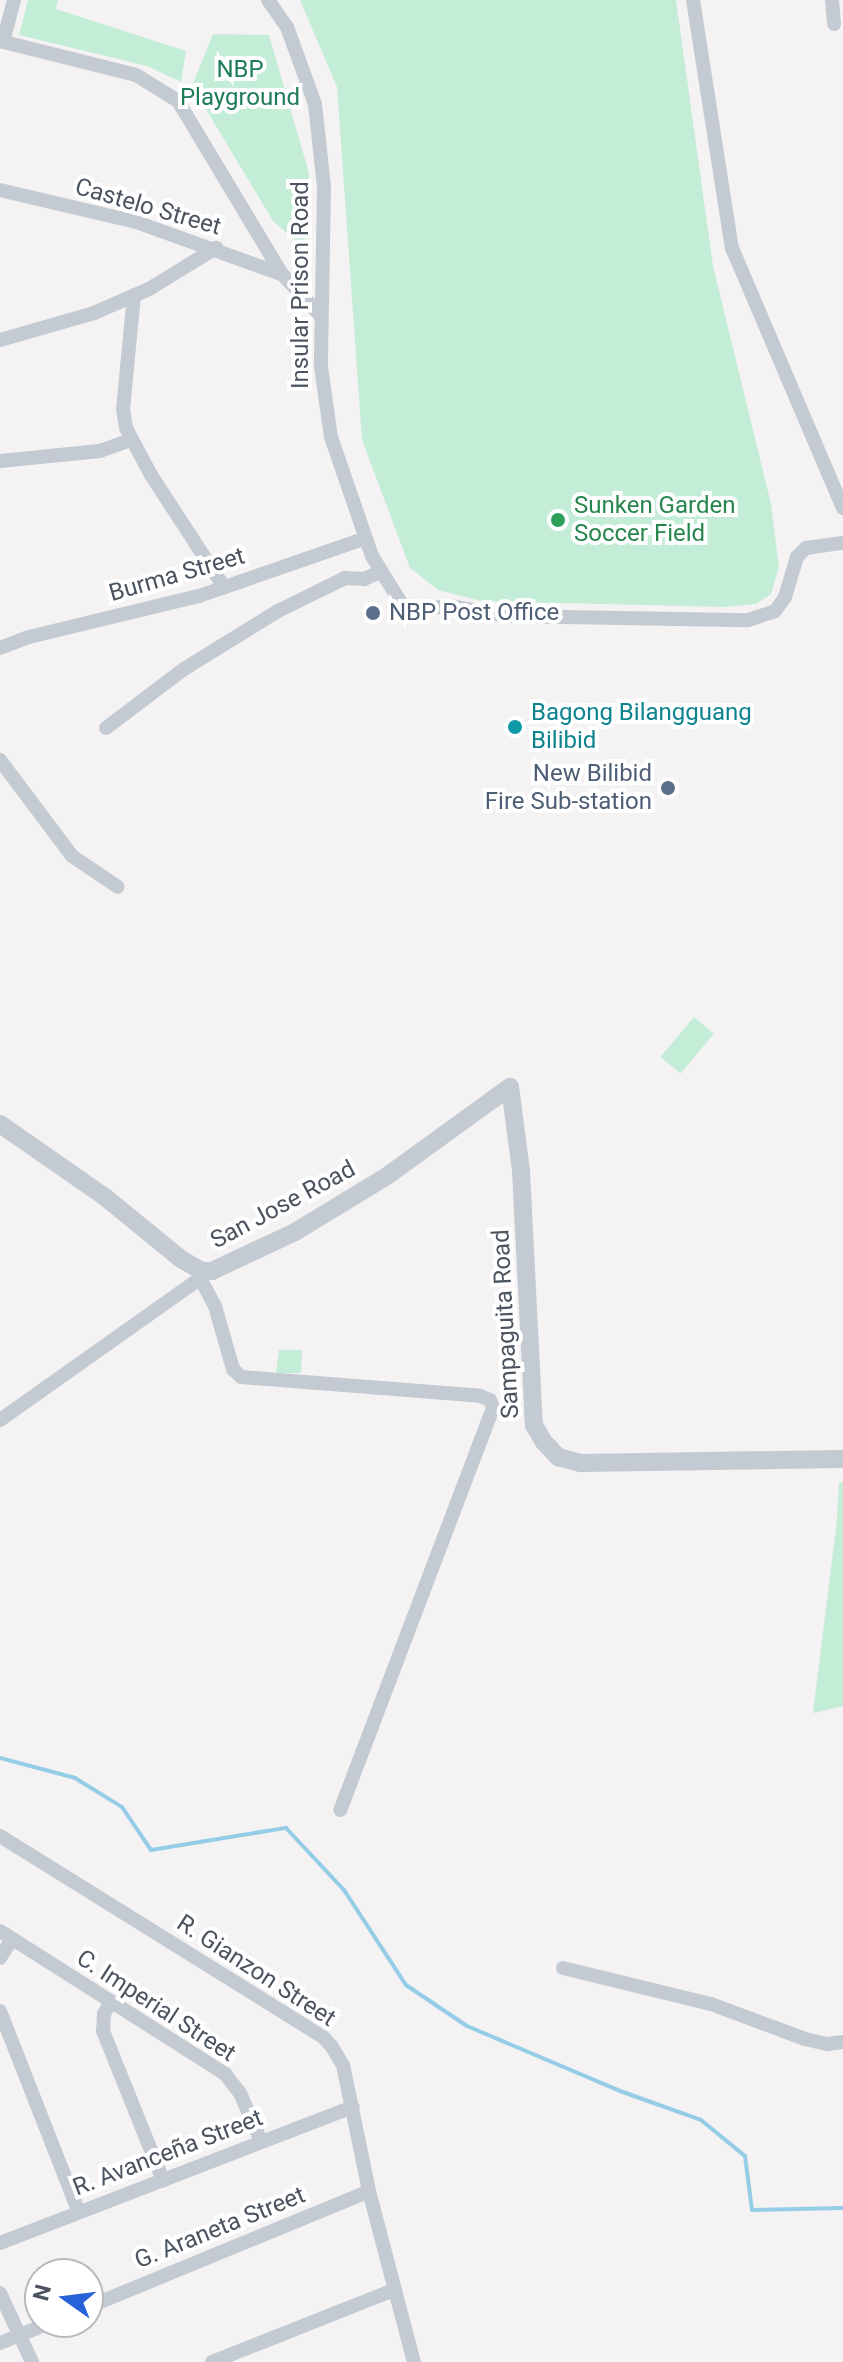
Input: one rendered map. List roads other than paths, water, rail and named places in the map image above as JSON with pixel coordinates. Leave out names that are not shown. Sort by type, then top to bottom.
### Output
[{"type":"street","points":[[14,0],[2,41],[136,75],[178,101],[282,274],[321,316]]},
{"type":"street","name":"Insular Prison Road","points":[[268,0],[287,27],[315,104],[324,187],[321,367],[331,437],[364,539],[380,572],[406,611],[450,606],[508,616],[748,620],[775,611],[785,597],[792,566],[806,548],[843,543]]},
{"type":"street","points":[[693,0],[732,248],[843,508]]},
{"type":"street","points":[[832,0],[834,24]]},
{"type":"street","name":"Castelo Street","points":[[0,190],[136,222],[282,274]]},
{"type":"street","points":[[0,340],[94,313],[134,295],[216,248]]},
{"type":"street","points":[[134,295],[123,409],[130,440],[224,587]]},
{"type":"street","points":[[0,461],[100,451],[130,440]]},
{"type":"street","name":"Burma Street","points":[[0,648],[29,637],[224,587],[364,539]]},
{"type":"street","points":[[106,728],[184,669],[278,611],[345,578],[364,579],[380,572]]},
{"type":"street","points":[[0,760],[72,856],[118,887]]},
{"type":"street","name":"San Jose Road","points":[[0,1124],[105,1197],[181,1259],[206,1274],[295,1232],[387,1176],[510,1087]]},
{"type":"street","name":"Sampaguita Road","points":[[510,1087],[521,1171],[534,1425],[544,1442],[558,1457],[581,1463],[843,1459]]},
{"type":"street","points":[[0,1420],[206,1274],[237,1375],[480,1396],[490,1400],[493,1408],[340,1810]]},
{"type":"street","name":"R. Gianzon Street","points":[[0,1836],[324,2038],[343,2065],[369,2191],[414,2362]]},
{"type":"street","points":[[0,1958],[6,1935]]},
{"type":"street","name":"C. Imperial Street","points":[[6,1935],[225,2074],[240,2093],[261,2141]]},
{"type":"street","points":[[563,1968],[711,2004],[805,2039],[827,2044],[843,2042]]},
{"type":"street","points":[[111,2001],[102,2022],[103,2031],[163,2180]]},
{"type":"street","points":[[0,2011],[78,2210]]},
{"type":"street","name":"R. Avanceña Street","points":[[0,2243],[78,2210],[353,2107]]},
{"type":"street","name":"G. Araneta Street","points":[[104,2300],[369,2191]]},
{"type":"street","points":[[212,2362],[394,2290]]},
{"type":"street","points":[[0,2293],[32,2362]]},
{"type":"street","points":[[0,2343],[24,2334]]},
{"type":"waterway","points":[[0,1758],[75,1778],[122,1807],[151,1850],[286,1828],[344,1890],[406,1985],[467,2026],[620,2091],[701,2120],[745,2156],[752,2210],[843,2208]]},
{"type":"place","name":"Sunken Garden Soccer Field","points":[[558,520]]},
{"type":"place","name":"NBP Post Office","points":[[373,613]]},
{"type":"place","name":"Bagong Bilangguang Bilibid","points":[[515,727]]},
{"type":"place","name":"New Bilibid Fire Sub-station","points":[[668,788]]},
{"type":"park label","name":"NBP Playground","points":[[240,84]]}]
